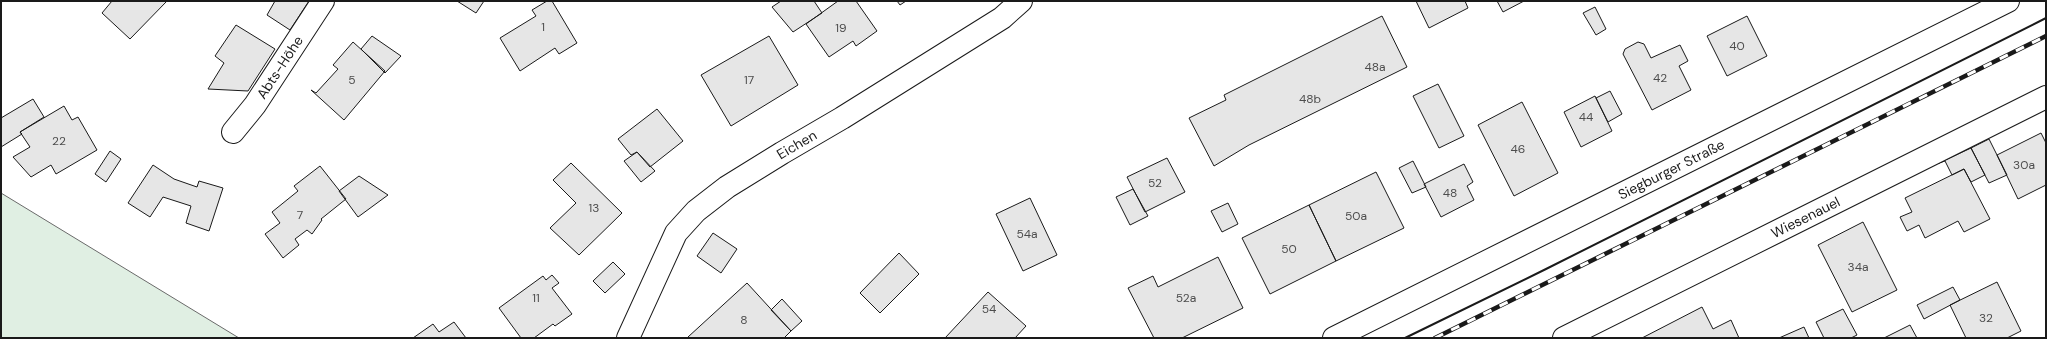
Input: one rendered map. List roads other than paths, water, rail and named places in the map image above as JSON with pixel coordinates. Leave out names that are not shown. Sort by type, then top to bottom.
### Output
[{"type":"street","name":"Abts-Höhe","points":[[233,132],[255,105],[323,1]]},
{"type":"street","name":"Eichen","points":[[628,338],[676,233],[696,211],[727,187],[842,118],[1002,18],[1021,1]]},
{"type":"street","name":"Siegburger Straße","points":[[1334,338],[2008,1]]},
{"type":"street","name":"Wiesenauel","points":[[1564,338],[2046,97]]},
{"type":"railway","points":[[1435,338],[2046,36]]}]
